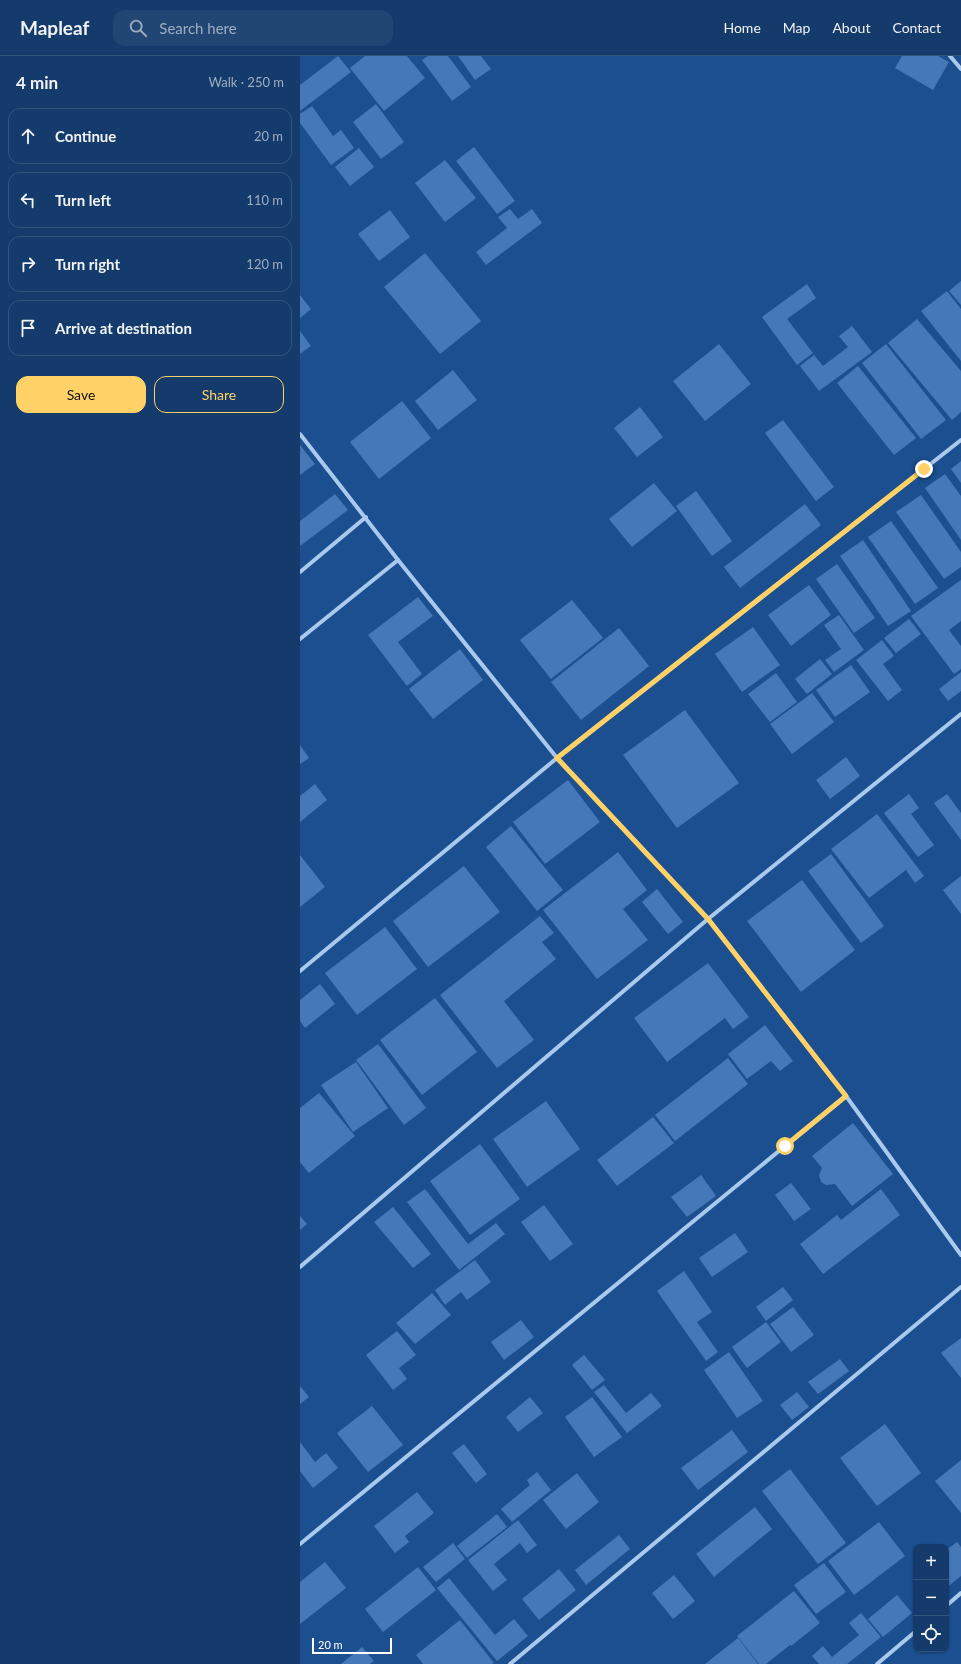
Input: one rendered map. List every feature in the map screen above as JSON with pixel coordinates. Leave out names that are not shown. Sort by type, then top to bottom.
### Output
[{"type":"street","points":[[950,56],[961,69]]},
{"type":"street","points":[[300,434],[398,560],[557,758],[708,919],[846,1096],[961,1255]]},
{"type":"street","points":[[300,971],[557,758],[961,440]]},
{"type":"street","points":[[300,572],[366,518]]},
{"type":"street","points":[[300,639],[398,560]]},
{"type":"street","points":[[300,1267],[708,919],[961,714]]},
{"type":"street","points":[[300,1544],[846,1096]]},
{"type":"street","points":[[510,1664],[961,1287]]},
{"type":"street","points":[[949,1603],[961,1593]]},
{"type":"street","points":[[877,1664],[913,1634]]},
{"type":"building","points":[[338,56],[351,72],[300,111],[300,85]]},
{"type":"building","points":[[365,56],[407,56],[425,78],[384,111],[350,68]]},
{"type":"building","points":[[428,56],[448,56],[471,87],[452,101],[422,60]]},
{"type":"building","points":[[458,56],[481,56],[491,69],[475,80]]},
{"type":"building","points":[[902,56],[938,56],[949,62],[933,90],[895,68]]},
{"type":"building","points":[[376,104],[404,142],[381,159],[353,122]]},
{"type":"building","points":[[312,106],[333,136],[341,130],[354,148],[331,165],[300,123],[300,114]]},
{"type":"building","points":[[474,147],[515,201],[497,214],[456,161]]},
{"type":"building","points":[[359,148],[374,167],[350,186],[335,167]]},
{"type":"building","points":[[445,160],[476,198],[445,222],[415,183]]},
{"type":"building","points":[[510,209],[518,219],[532,209],[542,223],[486,265],[476,252],[507,228],[498,217]]},
{"type":"building","points":[[390,210],[410,237],[379,261],[358,234]]},
{"type":"building","points":[[425,253],[481,321],[440,354],[384,287]]},
{"type":"building","points":[[961,281],[961,305],[949,291]]},
{"type":"building","points":[[807,284],[816,298],[787,319],[813,353],[797,365],[762,317]]},
{"type":"building","points":[[947,291],[961,309],[961,361],[921,311]]},
{"type":"building","points":[[300,295],[311,309],[300,318]]},
{"type":"building","points":[[917,319],[961,371],[961,412],[952,420],[888,343]]},
{"type":"building","points":[[852,326],[872,352],[819,391],[800,366],[814,355],[823,366],[848,347],[839,336]]},
{"type":"building","points":[[300,331],[311,346],[300,354]]},
{"type":"building","points":[[719,344],[751,384],[705,421],[673,381]]},
{"type":"building","points":[[886,344],[946,420],[921,439],[862,363]]},
{"type":"building","points":[[858,366],[916,438],[894,455],[837,383]]},
{"type":"building","points":[[453,370],[477,400],[438,430],[415,401]]},
{"type":"building","points":[[402,401],[431,438],[379,479],[350,442]]},
{"type":"building","points":[[640,407],[663,437],[637,457],[614,428]]},
{"type":"building","points":[[783,420],[834,487],[816,501],[765,433]]},
{"type":"building","points":[[300,445],[315,464],[300,475]]},
{"type":"building","points":[[961,461],[961,483],[951,469]]},
{"type":"building","points":[[945,474],[961,496],[961,540],[925,488]]},
{"type":"building","points":[[654,483],[677,511],[632,547],[609,519]]},
{"type":"building","points":[[696,491],[732,541],[712,556],[676,506]]},
{"type":"building","points":[[335,494],[348,510],[300,546],[300,521]]},
{"type":"building","points":[[921,495],[961,552],[961,567],[944,579],[896,512]]},
{"type":"building","points":[[805,504],[821,525],[740,588],[724,567]]},
{"type":"building","points":[[891,521],[938,588],[915,604],[868,537]]},
{"type":"building","points":[[863,540],[911,611],[888,626],[840,556]]},
{"type":"building","points":[[837,564],[875,618],[854,633],[816,579]]},
{"type":"building","points":[[961,580],[961,621],[949,630],[961,646],[961,669],[954,674],[911,616]]},
{"type":"building","points":[[809,585],[831,615],[791,646],[768,615]]},
{"type":"building","points":[[418,597],[433,616],[398,642],[422,674],[407,686],[368,635]]},
{"type":"building","points":[[572,600],[603,638],[551,679],[520,640]]},
{"type":"building","points":[[839,615],[864,650],[834,672],[825,660],[841,649],[824,625]]},
{"type":"building","points":[[909,619],[921,634],[896,653],[884,638]]},
{"type":"building","points":[[753,627],[780,665],[742,692],[715,654]]},
{"type":"building","points":[[619,628],[649,666],[581,720],[551,682]]},
{"type":"building","points":[[882,640],[894,656],[883,664],[902,690],[888,701],[856,660]]},
{"type":"building","points":[[460,649],[483,680],[433,719],[409,689]]},
{"type":"building","points":[[820,659],[832,674],[807,694],[795,679]]},
{"type":"building","points":[[851,665],[870,692],[835,717],[816,690]]},
{"type":"building","points":[[961,672],[961,691],[948,701],[939,689]]},
{"type":"building","points":[[776,673],[797,702],[770,722],[748,694]]},
{"type":"building","points":[[812,693],[834,722],[792,754],[770,724]]},
{"type":"building","points":[[685,710],[739,783],[677,828],[623,755]]},
{"type":"building","points":[[300,745],[309,758],[300,764]]},
{"type":"building","points":[[846,757],[860,776],[830,799],[816,780]]},
{"type":"building","points":[[568,780],[600,822],[545,864],[513,822]]},
{"type":"building","points":[[315,784],[327,800],[300,822],[300,796]]},
{"type":"building","points":[[909,794],[919,808],[911,814],[934,845],[918,857],[884,813]]},
{"type":"building","points":[[947,794],[961,813],[961,840],[934,803]]},
{"type":"building","points":[[877,814],[924,876],[915,883],[906,870],[869,898],[831,849]]},
{"type":"building","points":[[511,826],[563,890],[537,911],[486,847]]},
{"type":"building","points":[[618,852],[647,890],[623,909],[648,940],[597,979],[543,910]]},
{"type":"building","points":[[831,854],[884,926],[861,943],[808,871]]},
{"type":"building","points":[[300,855],[325,887],[300,907]]},
{"type":"building","points":[[464,866],[500,912],[428,967],[393,921]]},
{"type":"building","points":[[961,876],[961,914],[943,890]]},
{"type":"building","points":[[802,880],[855,950],[801,992],[747,921]]},
{"type":"building","points":[[657,889],[683,922],[668,934],[642,902]]},
{"type":"building","points":[[540,916],[554,933],[542,942],[556,959],[504,1001],[534,1040],[497,1068],[440,995]]},
{"type":"building","points":[[385,927],[417,969],[357,1015],[325,973]]},
{"type":"building","points":[[708,963],[749,1017],[733,1029],[725,1018],[667,1062],[634,1018]]},
{"type":"building","points":[[320,984],[335,1004],[305,1028],[300,1021],[300,1000]]},
{"type":"building","points":[[435,998],[477,1052],[422,1095],[380,1040]]},
{"type":"building","points":[[765,1025],[793,1061],[780,1071],[771,1061],[747,1079],[728,1054]]},
{"type":"building","points":[[378,1044],[426,1108],[404,1125],[356,1060]]},
{"type":"building","points":[[728,1058],[748,1084],[675,1141],[655,1115]]},
{"type":"building","points":[[356,1062],[388,1108],[353,1132],[321,1085]]},
{"type":"building","points":[[319,1093],[355,1136],[309,1173],[300,1162],[300,1108]]},
{"type":"building","points":[[546,1101],[580,1149],[527,1187],[493,1139]]},
{"type":"building","points":[[653,1117],[674,1143],[617,1186],[597,1160]]},
{"type":"building","points":[[853,1123],[893,1174],[852,1206],[835,1184],[826,1185],[821,1182],[819,1175],[822,1168],[812,1156]]},
{"type":"building","points":[[480,1144],[520,1199],[470,1235],[430,1181]]},
{"type":"building","points":[[701,1175],[716,1196],[687,1217],[671,1197]]},
{"type":"building","points":[[791,1183],[811,1209],[794,1221],[775,1195]]},
{"type":"building","points":[[425,1189],[468,1244],[496,1223],[505,1234],[459,1270],[407,1202]]},
{"type":"building","points":[[881,1189],[900,1215],[823,1274],[800,1244],[837,1215],[841,1220]]},
{"type":"building","points":[[544,1205],[573,1244],[550,1261],[521,1222]]},
{"type":"building","points":[[393,1207],[431,1254],[413,1268],[374,1222]]},
{"type":"building","points":[[300,1216],[307,1224],[300,1230]]},
{"type":"building","points":[[735,1233],[748,1252],[712,1277],[699,1258]]},
{"type":"building","points":[[475,1260],[491,1282],[467,1300],[461,1292],[445,1305],[435,1290]]},
{"type":"building","points":[[684,1271],[712,1312],[697,1322],[718,1352],[706,1361],[657,1291]]},
{"type":"building","points":[[783,1287],[793,1300],[766,1321],[756,1307]]},
{"type":"building","points":[[432,1293],[451,1315],[415,1344],[396,1323]]},
{"type":"building","points":[[793,1307],[814,1335],[791,1352],[770,1324]]},
{"type":"building","points":[[521,1320],[534,1337],[504,1360],[491,1342]]},
{"type":"building","points":[[766,1322],[781,1342],[747,1368],[732,1347]]},
{"type":"building","points":[[397,1331],[416,1355],[399,1368],[407,1379],[393,1390],[366,1355]]},
{"type":"building","points":[[961,1338],[961,1378],[941,1353]]},
{"type":"building","points":[[729,1352],[763,1401],[737,1418],[704,1370]]},
{"type":"building","points":[[584,1355],[605,1380],[592,1390],[572,1365]]},
{"type":"building","points":[[840,1359],[849,1371],[818,1394],[808,1382]]},
{"type":"building","points":[[604,1385],[626,1413],[651,1393],[662,1406],[627,1433],[594,1392]]},
{"type":"building","points":[[300,1386],[309,1397],[300,1404]]},
{"type":"building","points":[[797,1392],[809,1407],[792,1420],[780,1405]]},
{"type":"building","points":[[530,1397],[543,1413],[518,1432],[506,1417]]},
{"type":"building","points":[[592,1397],[622,1437],[594,1457],[565,1417]]},
{"type":"building","points":[[372,1406],[403,1445],[368,1472],[337,1433]]},
{"type":"building","points":[[885,1424],[921,1473],[877,1506],[840,1458]]},
{"type":"building","points":[[732,1430],[748,1452],[698,1490],[681,1468]]},
{"type":"building","points":[[300,1442],[315,1462],[326,1453],[338,1468],[313,1488],[300,1471]]},
{"type":"building","points":[[464,1444],[487,1474],[476,1483],[452,1453]]},
{"type":"building","points":[[961,1460],[961,1513],[935,1481]]},
{"type":"building","points":[[790,1469],[846,1543],[818,1564],[762,1491]]},
{"type":"building","points":[[537,1472],[551,1490],[512,1522],[501,1509],[530,1485],[527,1480]]},
{"type":"building","points":[[577,1473],[599,1502],[566,1529],[543,1500]]},
{"type":"building","points":[[417,1492],[434,1513],[405,1536],[409,1542],[395,1553],[374,1526]]},
{"type":"building","points":[[755,1507],[772,1529],[714,1577],[696,1554]]},
{"type":"building","points":[[497,1514],[507,1527],[467,1558],[457,1546]]},
{"type":"building","points":[[518,1520],[537,1545],[527,1553],[520,1543],[494,1564],[507,1580],[493,1591],[468,1560]]},
{"type":"building","points":[[879,1522],[905,1556],[854,1595],[828,1561]]},
{"type":"building","points":[[619,1535],[630,1549],[586,1585],[575,1570]]},
{"type":"building","points":[[957,1542],[961,1547],[961,1576],[949,1586],[949,1580],[949,1548]]},
{"type":"building","points":[[453,1543],[465,1559],[436,1582],[423,1567]]},
{"type":"building","points":[[325,1562],[346,1588],[300,1624],[300,1582]]},
{"type":"building","points":[[824,1563],[846,1592],[816,1614],[794,1585]]},
{"type":"building","points":[[418,1567],[436,1590],[383,1632],[365,1609]]},
{"type":"building","points":[[559,1569],[576,1590],[539,1620],[522,1599]]},
{"type":"building","points":[[674,1575],[695,1601],[673,1619],[652,1593]]},
{"type":"building","points":[[449,1578],[495,1635],[514,1619],[528,1636],[497,1661],[437,1588]]},
{"type":"building","points":[[794,1591],[820,1623],[791,1646],[782,1634],[790,1645],[766,1664],[759,1664],[737,1636]]},
{"type":"building","points":[[897,1595],[912,1613],[883,1637],[868,1619]]},
{"type":"building","points":[[861,1613],[881,1637],[847,1664],[819,1664],[812,1656],[823,1646],[832,1657],[859,1635],[849,1623]]},
{"type":"building","points":[[460,1620],[494,1663],[423,1664],[416,1655]]},
{"type":"building","points":[[738,1638],[758,1664],[705,1664]]},
{"type":"building","points":[[362,1647],[374,1661],[370,1664],[341,1664]]},
{"type":"route","points":[[785,1146],[846,1096],[708,919],[557,758],[924,469]]}]
